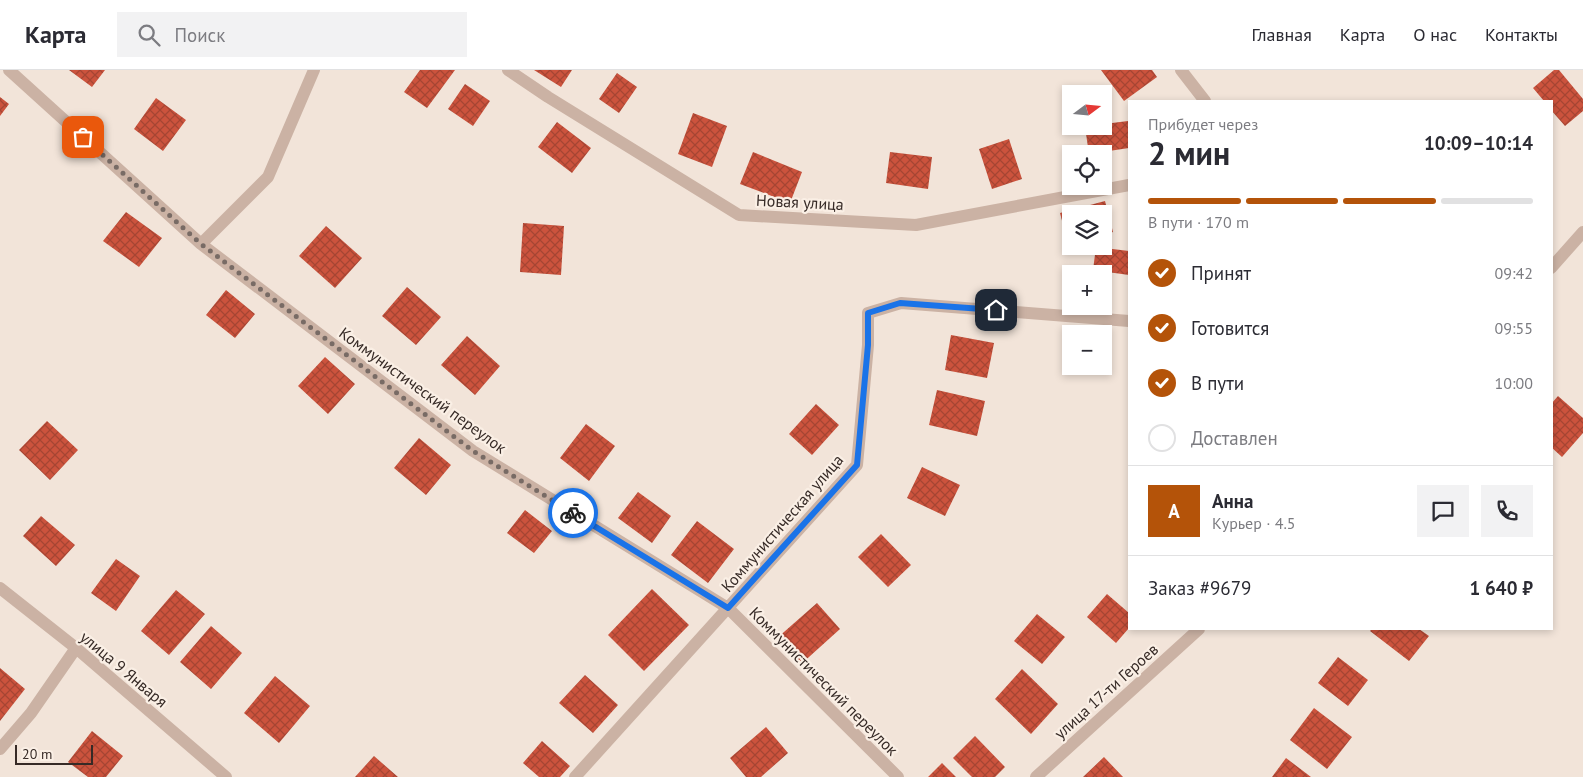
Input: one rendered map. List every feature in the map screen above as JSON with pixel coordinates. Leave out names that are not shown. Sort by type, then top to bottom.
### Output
[{"type":"street","name":"Коммунистический переулок","points":[[8,70],[201,244],[473,451],[728,608],[898,777]]},
{"type":"street","points":[[201,244],[268,177],[314,70]]},
{"type":"street","name":"Новая улица","points":[[508,70],[548,97],[740,215],[916,225],[1128,185]]},
{"type":"street","points":[[1181,70],[1203,100]]},
{"type":"street","points":[[1553,266],[1583,232]]},
{"type":"street","name":"Коммунистическая улица","points":[[575,777],[857,465],[868,345],[868,313],[900,303],[1128,321]]},
{"type":"street","name":"улица 9 Января","points":[[0,588],[76,648],[226,777]]},
{"type":"street","name":"улица 17-ти Героев","points":[[1036,777],[1198,630]]},
{"type":"street","points":[[0,749],[31,713],[76,648]]},
{"type":"building","points":[[69,70],[105,70],[92,87]]},
{"type":"building","points":[[420,70],[455,70],[427,108],[404,92]]},
{"type":"building","points":[[534,70],[572,70],[561,87]]},
{"type":"building","points":[[1101,70],[1152,70],[1157,77],[1124,101]]},
{"type":"building","points":[[1554,70],[1559,70],[1583,99],[1583,111],[1565,126],[1553,112],[1553,100],[1543,100],[1533,88]]},
{"type":"building","points":[[617,73],[637,87],[619,113],[599,99]]},
{"type":"building","points":[[465,84],[490,101],[473,126],[448,109]]},
{"type":"building","points":[[0,97],[9,104],[0,116]]},
{"type":"building","points":[[156,98],[186,120],[163,151],[134,129]]},
{"type":"building","points":[[693,113],[727,126],[712,167],[678,154]]},
{"type":"building","points":[[1128,121],[1128,148],[1112,151],[1112,145],[1088,145],[1086,135],[1112,135],[1112,123]]},
{"type":"building","points":[[557,122],[591,148],[572,173],[538,147]]},
{"type":"building","points":[[1009,139],[1022,179],[992,189],[979,149]]},
{"type":"building","points":[[753,152],[802,172],[790,203],[740,184]]},
{"type":"building","points":[[890,152],[932,157],[928,189],[886,183]]},
{"type":"building","points":[[1105,201],[1106,205],[1090,205]]},
{"type":"building","points":[[126,212],[162,238],[139,267],[103,241]]},
{"type":"building","points":[[523,223],[564,226],[561,275],[520,272]]},
{"type":"building","points":[[326,226],[362,258],[335,288],[299,256]]},
{"type":"building","points":[[1112,249],[1128,251],[1128,275],[1112,273],[1112,265],[1094,265],[1095,255],[1112,255]]},
{"type":"building","points":[[407,287],[441,317],[416,345],[382,316]]},
{"type":"building","points":[[226,290],[255,314],[235,338],[206,315]]},
{"type":"building","points":[[951,335],[994,343],[987,378],[945,370]]},
{"type":"building","points":[[467,336],[500,366],[475,395],[441,365]]},
{"type":"building","points":[[325,357],[355,384],[328,414],[298,386]]},
{"type":"building","points":[[937,390],[985,401],[977,436],[929,425]]},
{"type":"building","points":[[1558,396],[1583,418],[1583,433],[1562,457],[1553,449],[1553,402]]},
{"type":"building","points":[[816,404],[839,425],[812,455],[789,434]]},
{"type":"building","points":[[47,421],[78,450],[50,480],[19,450]]},
{"type":"building","points":[[586,424],[615,446],[589,481],[560,458]]},
{"type":"building","points":[[419,438],[451,465],[426,495],[394,468]]},
{"type":"building","points":[[922,467],[960,485],[945,516],[907,498]]},
{"type":"building","points":[[638,492],[671,516],[652,543],[618,518]]},
{"type":"building","points":[[525,510],[552,531],[534,553],[507,533]]},
{"type":"building","points":[[41,516],[75,545],[56,566],[23,536]]},
{"type":"building","points":[[697,521],[734,549],[708,583],[671,555]]},
{"type":"building","points":[[881,534],[911,565],[888,587],[858,557]]},
{"type":"building","points":[[116,559],[140,576],[116,611],[91,593]]},
{"type":"building","points":[[652,589],[689,625],[644,671],[608,635]]},
{"type":"building","points":[[176,590],[205,614],[169,655],[141,631]]},
{"type":"building","points":[[1107,594],[1128,612],[1128,629],[1116,643],[1087,617]]},
{"type":"building","points":[[817,603],[840,629],[799,666],[776,639]]},
{"type":"building","points":[[1037,614],[1065,637],[1042,664],[1014,641]]},
{"type":"building","points":[[211,626],[242,653],[211,689],[180,662]]},
{"type":"building","points":[[1420,630],[1429,636],[1409,661],[1370,631]]},
{"type":"building","points":[[1338,657],[1368,680],[1348,706],[1318,683]]},
{"type":"building","points":[[0,668],[25,689],[0,721]]},
{"type":"building","points":[[1022,669],[1058,704],[1031,734],[995,699]]},
{"type":"building","points":[[585,675],[618,705],[593,733],[559,703]]},
{"type":"building","points":[[275,676],[310,706],[279,743],[244,713]]},
{"type":"building","points":[[1314,708],[1352,737],[1327,769],[1290,740]]},
{"type":"building","points":[[766,727],[788,753],[761,777],[746,777],[730,758]]},
{"type":"building","points":[[92,731],[123,756],[106,777],[88,777],[68,762]]},
{"type":"building","points":[[975,736],[1005,767],[995,777],[972,777],[953,758]]},
{"type":"building","points":[[542,741],[570,766],[560,777],[539,777],[523,763]]},
{"type":"building","points":[[374,756],[398,777],[355,777]]},
{"type":"building","points":[[1104,757],[1123,777],[1083,777]]},
{"type":"building","points":[[1286,758],[1311,777],[1272,777]]},
{"type":"building","points":[[942,763],[956,777],[928,777]]},
{"type":"way so far","points":[[83,137],[201,244],[473,451],[573,513]]},
{"type":"route","points":[[573,513],[728,608],[857,465],[868,345],[868,313],[900,303],[996,310]]}]
